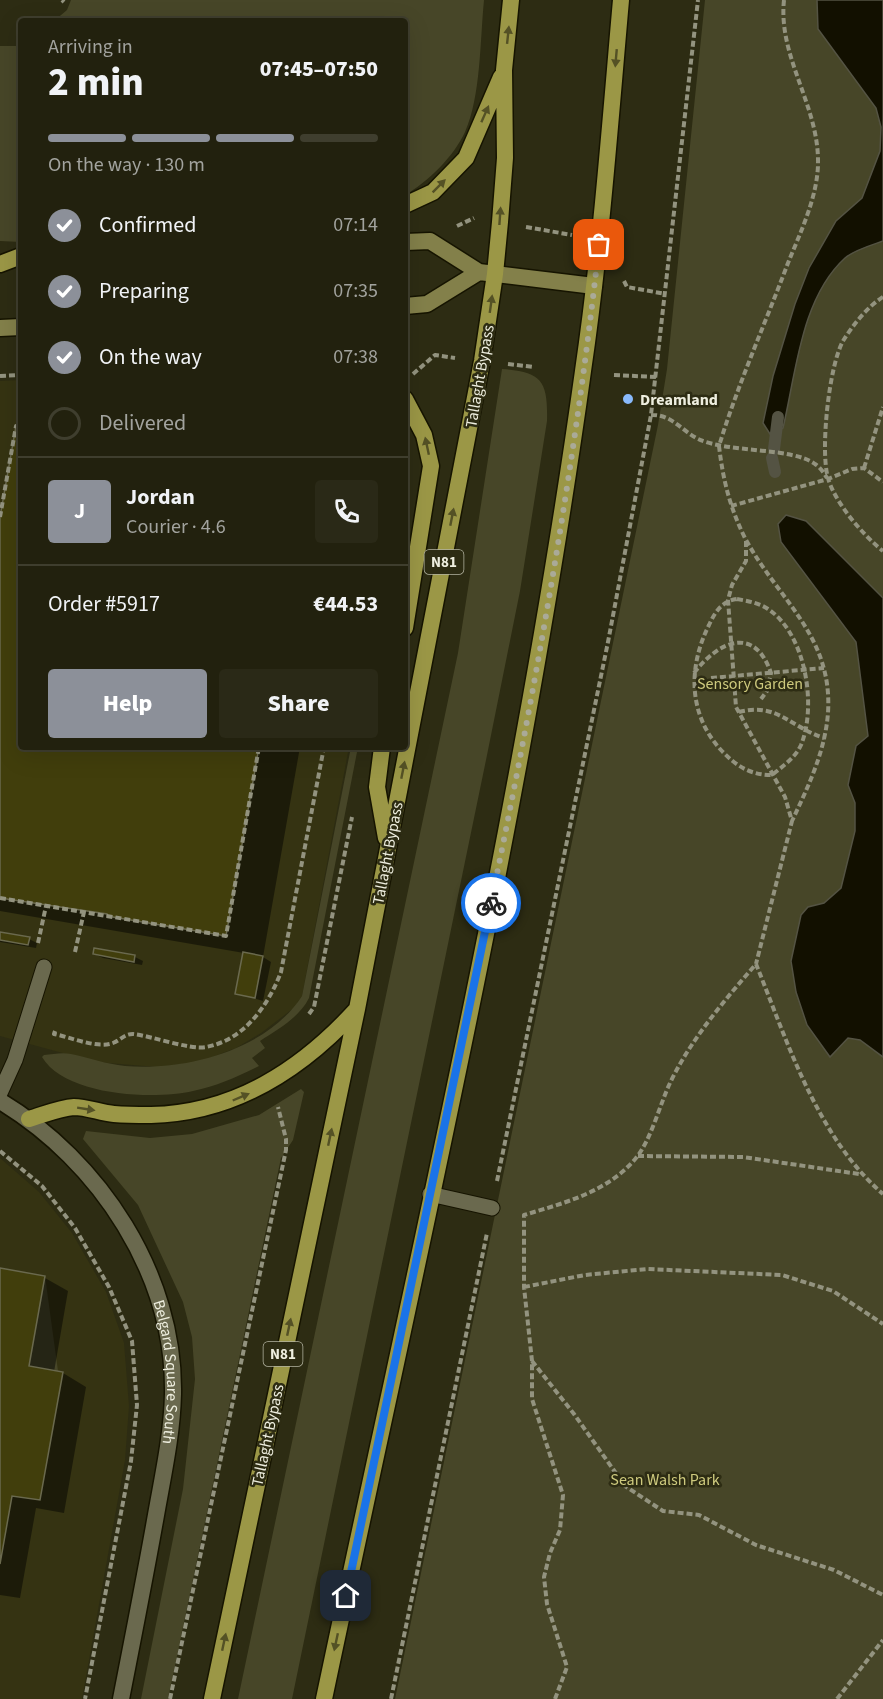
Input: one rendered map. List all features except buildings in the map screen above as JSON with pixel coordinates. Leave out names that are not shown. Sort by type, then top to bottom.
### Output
[{"type":"main road","name":"Tallaght Bypass","points":[[408,745],[483,361],[487,273],[500,222],[504,158],[504,70],[512,0]]},
{"type":"main road","points":[[324,1699],[510,810],[559,531],[599,245],[621,0]]},
{"type":"main road","points":[[408,204],[433,192],[466,158],[504,70]]},
{"type":"main road","points":[[408,242],[430,241],[487,273],[594,286]]},
{"type":"main road","points":[[0,266],[18,257]]},
{"type":"main road","points":[[0,266],[18,266]]},
{"type":"main road","points":[[408,306],[427,304],[487,273]]},
{"type":"main road","points":[[0,328],[18,327]]},
{"type":"main road","points":[[408,405],[424,435],[431,466],[408,609]]},
{"type":"main road","points":[[382,750],[377,787],[388,848]]},
{"type":"main road","name":"Tallaght Bypass","points":[[212,1699],[357,1009],[407,750]]},
{"type":"main road","points":[[29,1119],[73,1107],[115,1114],[152,1114],[186,1113],[226,1103],[280,1076],[327,1042],[357,1009]]},
{"type":"street","name":"Belgard Square South","points":[[0,1101],[29,1119],[72,1158],[104,1195],[150,1274],[161,1302],[169,1343],[173,1393],[168,1449],[121,1699]]},
{"type":"lane","points":[[0,1093],[15,1060],[44,968]]},
{"type":"lane","points":[[430,1194],[492,1208]]},
{"type":"path","points":[[391,1699],[608,642],[651,415],[698,0]]},
{"type":"path","points":[[555,1699],[567,1667],[547,1604],[544,1578],[550,1553],[560,1530],[563,1495],[532,1399],[532,1361],[524,1287],[524,1215],[578,1198],[610,1182],[638,1156],[671,1081],[692,1045],[721,1004],[756,964],[792,821],[818,762],[828,713],[824,668],[808,628],[746,539],[731,506],[722,478],[719,446],[804,222],[816,183],[818,160],[815,128],[785,38],[784,0]]},
{"type":"path","points":[[430,241],[473,218],[583,237],[599,245],[613,260],[627,287],[666,294]]},
{"type":"path","points":[[828,478],[825,440],[834,372],[842,343],[859,318],[883,297]]},
{"type":"path","points":[[408,379],[435,355],[459,358]]},
{"type":"path","points":[[497,362],[534,367]]},
{"type":"path","points":[[0,376],[18,375]]},
{"type":"path","points":[[614,375],[656,377]]},
{"type":"path","points":[[864,468],[883,407]]},
{"type":"path","points":[[651,415],[663,414],[697,438],[719,446],[801,458],[815,463],[828,478],[853,521],[883,551]]},
{"type":"path","points":[[0,517],[16,426],[18,426]]},
{"type":"path","points":[[731,506],[852,469],[864,468],[883,482]]},
{"type":"path","points":[[746,539],[746,561],[732,585],[728,600],[739,711],[785,797],[792,821]]},
{"type":"path","points":[[728,600],[754,603],[768,609],[787,630],[805,670],[808,713],[805,732],[800,747],[790,761],[772,775],[750,773],[736,765],[710,737],[699,718],[694,674],[702,640],[711,620],[728,600]]},
{"type":"path","points":[[694,674],[710,654],[733,642],[750,645],[760,652],[771,673],[767,691],[761,699]]},
{"type":"path","points":[[711,678],[824,668]]},
{"type":"path","points":[[739,711],[755,708],[773,711],[805,732],[824,738]]},
{"type":"path","points":[[0,898],[226,936],[259,750]]},
{"type":"path","points":[[56,1025],[54,1034],[100,1044],[113,1043],[131,1034],[205,1047],[226,1039],[254,1019],[274,991],[281,972],[323,750]]},
{"type":"path","points":[[303,1020],[314,1007],[354,810]]},
{"type":"path","points":[[38,944],[46,906]]},
{"type":"path","points":[[75,952],[84,912]]},
{"type":"path","points":[[756,964],[792,1054],[820,1112],[860,1174],[883,1194]]},
{"type":"path","points":[[170,1699],[286,1150],[286,1139],[277,1104]]},
{"type":"path","points":[[0,1151],[42,1186],[75,1228],[110,1287],[132,1341],[136,1405],[131,1461],[85,1699]]},
{"type":"path","points":[[638,1156],[744,1157],[860,1174]]},
{"type":"path","points":[[524,1287],[585,1275],[647,1269],[782,1275],[833,1291],[883,1324]]},
{"type":"path","points":[[532,1361],[574,1414],[625,1486],[663,1511],[699,1515],[756,1545],[834,1570],[883,1595]]},
{"type":"path","points":[[837,1699],[883,1640]]},
{"type":"shaded area","points":[[817,0],[883,0],[883,241],[849,255],[830,275],[809,315],[802,337],[783,428],[770,434],[763,423],[773,376],[795,304],[809,268],[836,221],[862,198],[880,151],[881,127],[876,108],[818,29]]},
{"type":"shaded area","points":[[18,380],[18,750],[348,750],[302,996],[295,1007],[261,1033],[236,1048],[199,1062],[157,1067],[96,1062],[0,1036],[0,381]]},
{"type":"shaded area","points":[[786,515],[806,521],[883,598],[883,1057],[860,1040],[848,1038],[830,1057],[807,1025],[796,992],[791,961],[801,915],[808,907],[824,903],[841,888],[855,831],[855,803],[848,785],[856,746],[868,736],[856,642],[781,542],[778,524]]},
{"type":"shaded area","points":[[0,1158],[39,1192],[72,1233],[106,1292],[124,1343],[129,1406],[125,1460],[82,1699],[0,1699]]},
{"type":"green space","points":[[71,0],[484,0],[474,102],[465,132],[447,159],[431,176],[408,193],[408,18],[58,18],[67,10]]},
{"type":"green space","name":"Sean Walsh Park","points":[[705,0],[883,0],[883,1699],[395,1699],[658,425],[667,369]]},
{"type":"green space","points":[[0,46],[18,46],[18,242],[0,241]]},
{"type":"green space","points":[[502,369],[526,373],[540,381],[544,388],[547,407],[547,421],[520,591],[292,1699],[238,1699],[458,653]]},
{"type":"green space","points":[[350,750],[357,750],[309,998],[294,1017],[260,1041],[265,1048],[252,1058],[259,1066],[227,1081],[202,1089],[156,1095],[111,1092],[89,1087],[53,1070],[42,1057],[68,1053],[111,1064],[149,1067],[199,1060],[247,1043],[268,1030],[287,1015],[302,996]]},
{"type":"green space","points":[[301,1089],[304,1092],[293,1140],[281,1158],[168,1699],[141,1699],[183,1489],[195,1379],[192,1337],[183,1302],[138,1205],[83,1139],[86,1131],[150,1138],[192,1134],[259,1115]]},
{"type":"green space","points":[[45,1276],[58,1371],[29,1366]]},
{"type":"waterway","points":[[774,449],[778,417]]},
{"type":"waterway","points":[[772,458],[775,472]]},
{"type":"way so far","points":[[491,903],[510,810],[559,531],[599,245]]},
{"type":"place","name":"Dreamland","points":[[628,399]]},
{"type":"route","points":[[346,1596],[491,903]]},
{"type":"park label","name":"Sensory Garden","points":[[750,683]]}]
